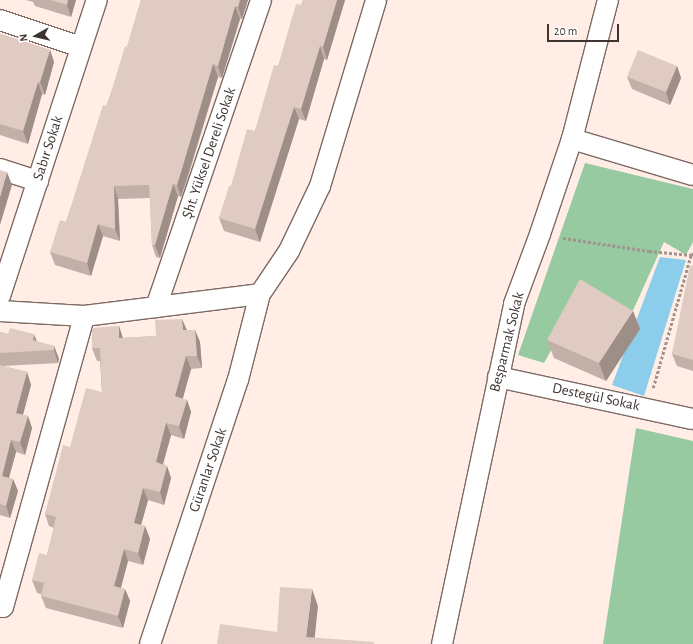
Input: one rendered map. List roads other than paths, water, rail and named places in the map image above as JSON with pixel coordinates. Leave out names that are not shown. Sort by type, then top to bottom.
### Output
[{"type":"street","name":"Sabır Sokak","points":[[0,296],[96,0]]},
{"type":"street","name":"Şht. Yüksel Dereli Sokak","points":[[156,307],[261,0]]},
{"type":"street","points":[[0,311],[84,316],[260,294],[289,251],[320,186],[376,0]]},
{"type":"street","name":"Beşparmak Sokak","points":[[442,644],[514,304],[540,234],[572,139],[608,0]]},
{"type":"street","points":[[0,20],[81,47]]},
{"type":"street","points":[[572,139],[693,175]]},
{"type":"street","points":[[0,169],[38,181]]},
{"type":"street","name":"Güranlar Sokak","points":[[150,644],[238,380],[260,294]]},
{"type":"street","points":[[0,606],[3,607],[84,316]]},
{"type":"street","name":"Destegül Sokak","points":[[498,377],[693,418]]},
{"type":"water","points":[[660,257],[686,260],[644,396],[612,385]]}]
